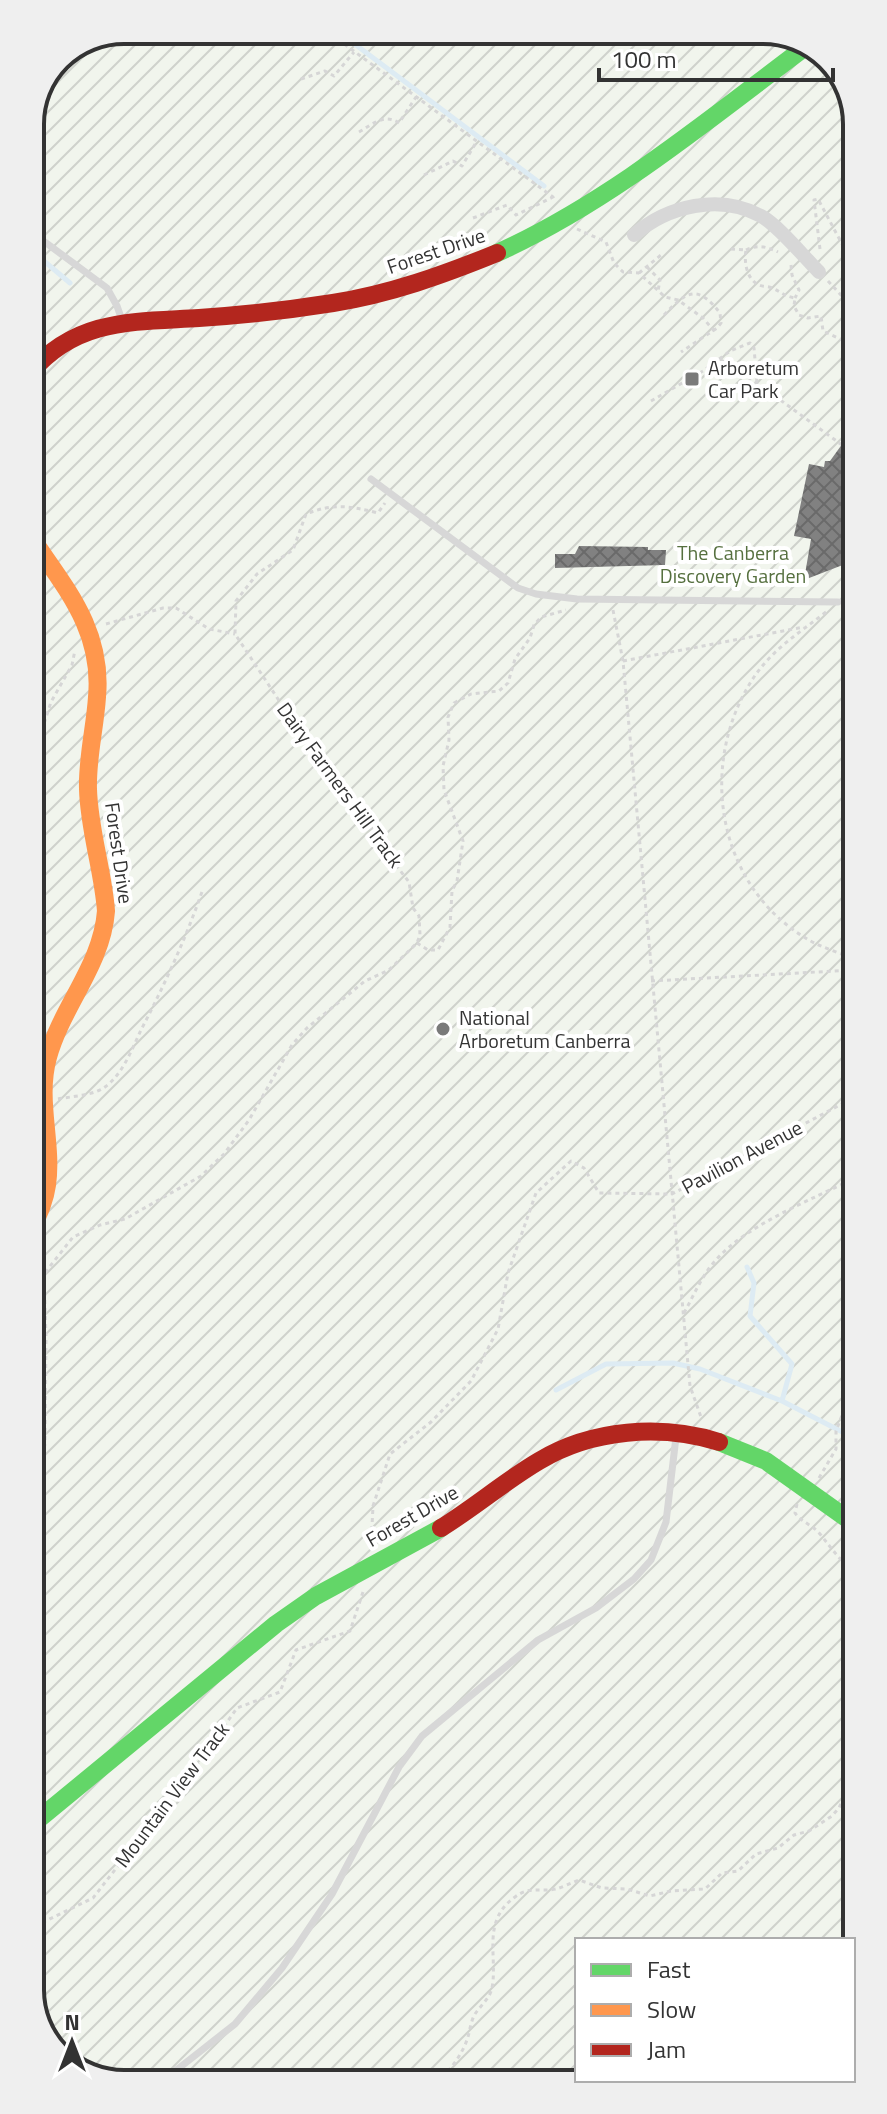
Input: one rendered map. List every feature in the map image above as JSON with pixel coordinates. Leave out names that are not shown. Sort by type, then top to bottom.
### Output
[{"type":"street","name":"Forest Drive","points":[[44,356],[62,343],[90,330],[344,302],[412,285],[504,251],[605,195],[798,52]]},
{"type":"street","points":[[634,235],[659,217],[676,210],[693,206],[729,206],[763,216],[819,272]]},
{"type":"street","name":"Forest Drive","points":[[44,557],[81,615],[97,660],[99,682],[87,784],[106,914],[103,937],[96,955],[48,1057],[44,1087]]},
{"type":"street","name":"Forest Drive","points":[[44,1125],[49,1181],[44,1200]]},
{"type":"street","name":"Forest Drive","points":[[44,1815],[276,1624],[316,1596],[444,1526],[507,1480],[570,1445],[618,1434],[677,1433],[709,1439],[766,1461],[843,1516]]},
{"type":"lane","points":[[44,241],[107,288],[123,324]]},
{"type":"lane","points":[[371,479],[518,588],[545,596],[612,600],[838,602]]},
{"type":"lane","points":[[177,2070],[235,2024],[282,1968],[332,1894],[399,1767],[422,1736],[538,1640],[596,1608],[634,1579],[651,1560],[666,1522],[677,1433]]},
{"type":"path","points":[[343,44],[553,197],[516,215],[507,205],[473,218]]},
{"type":"path","points":[[301,79],[325,71],[334,76],[354,52]]},
{"type":"path","points":[[359,132],[383,118],[399,123],[416,97]]},
{"type":"path","points":[[424,175],[446,162],[453,161],[462,166],[477,141]]},
{"type":"path","points":[[843,246],[818,199],[814,200],[821,264],[819,272],[843,297]]},
{"type":"path","points":[[571,227],[606,242],[614,263],[623,272],[639,273],[665,297],[678,300],[716,331]]},
{"type":"path","points":[[731,249],[769,247],[785,256],[791,264],[799,290],[794,306],[799,315],[808,318],[821,316],[823,331],[843,341]]},
{"type":"path","points":[[746,250],[744,262],[759,285],[773,288],[785,298],[795,298]]},
{"type":"path","points":[[639,273],[661,255]]},
{"type":"path","points":[[647,267],[660,280],[658,291]]},
{"type":"path","points":[[664,315],[685,294],[695,294],[715,307],[722,319],[716,331],[681,352]]},
{"type":"path","points":[[651,401],[720,359],[731,348],[753,344],[757,383]]},
{"type":"path","points":[[720,359],[842,445]]},
{"type":"path","name":"Dairy Farmers Hill Track","points":[[371,479],[385,502],[378,513],[354,507],[326,506],[306,514],[293,550],[257,574],[236,601],[235,634],[409,882],[421,928],[417,943]]},
{"type":"path","points":[[612,600],[623,661],[690,1386],[709,1439]]},
{"type":"path","points":[[44,1449],[44,1274],[73,1237],[100,1225],[125,1219],[201,1176],[241,1132],[292,1045],[307,1028],[365,981],[389,970],[417,943],[428,950],[438,950],[450,927],[452,891],[457,881],[463,841],[444,790],[448,717],[454,703],[471,694],[499,691],[508,683],[515,659],[530,638],[534,625],[541,617],[553,613]]},
{"type":"path","points":[[623,661],[807,627],[778,647],[738,704],[725,736],[720,771],[721,804],[740,865],[756,892],[804,937],[843,954]]},
{"type":"path","points":[[44,1102],[91,1094],[114,1078],[186,938],[203,889]]},
{"type":"path","points":[[651,981],[843,971]]},
{"type":"path","name":"Pavilion Avenue","points":[[672,1194],[843,1103]]},
{"type":"path","name":"Mountain View Track","points":[[44,1922],[93,1898],[237,1708],[280,1692],[296,1650],[350,1631],[370,1566],[373,1506],[390,1454],[431,1422],[471,1381],[498,1329],[508,1273],[536,1193],[571,1161],[584,1168],[599,1193],[672,1194]]},
{"type":"path","points":[[684,1313],[706,1272],[729,1246],[843,1184]]},
{"type":"path","points":[[447,2070],[467,2039],[476,2014],[491,1993],[494,1929],[500,1914],[512,1899],[528,1889],[556,1888],[579,1880],[602,1888],[627,1889],[650,1896],[705,1889],[722,1873],[738,1871],[756,1854],[778,1848],[794,1835],[809,1831],[832,1816],[843,1799]]},
{"type":"green space","name":"National Arboretum Canberra","points":[[124,44],[768,44],[794,50],[820,67],[839,98],[843,124],[843,1938],[575,1938],[575,2070],[119,2070],[98,2066],[67,2047],[48,2016],[44,1990],[44,119],[50,93],[57,80],[67,67],[93,50]]},
{"type":"building","points":[[843,443],[843,565],[804,580],[811,539],[794,536],[809,464],[824,467],[825,461],[830,461]]},
{"type":"building","points":[[579,546],[666,550],[665,565],[555,568],[555,554],[575,554]]},
{"type":"waterway","points":[[355,44],[544,186]]},
{"type":"waterway","points":[[44,261],[70,283]]},
{"type":"waterway","points":[[747,1267],[754,1283],[750,1316],[792,1364],[782,1401]]},
{"type":"waterway","points":[[556,1390],[606,1364],[673,1363],[700,1369],[782,1401],[843,1432]]},
{"type":"traffic: fast","points":[[497,253],[619,184],[798,52]]},
{"type":"traffic: fast","points":[[719,1442],[766,1461],[843,1516]]},
{"type":"traffic: fast","points":[[44,1815],[276,1624],[316,1596],[441,1528]]},
{"type":"traffic: slow","points":[[44,556],[79,611],[94,651],[97,697],[88,789],[106,911],[103,931],[90,967],[54,1038],[44,1089]]},
{"type":"traffic: slow","points":[[44,1089],[44,1105]]},
{"type":"traffic: slow","points":[[44,1105],[48,1153],[44,1197]]},
{"type":"traffic: jam","points":[[44,359],[68,341],[108,326],[266,312],[354,299],[416,283],[497,253]]},
{"type":"traffic: jam","points":[[441,1528],[539,1461],[581,1442],[604,1436],[651,1432],[697,1436],[719,1442]]},
{"type":"place","name":"Arboretum Car Park","points":[[692,379]]},
{"type":"place","name":"National Arboretum Canberra","points":[[443,1029]]},
{"type":"park label","name":"The Canberra Discovery Garden","points":[[733,564]]}]
